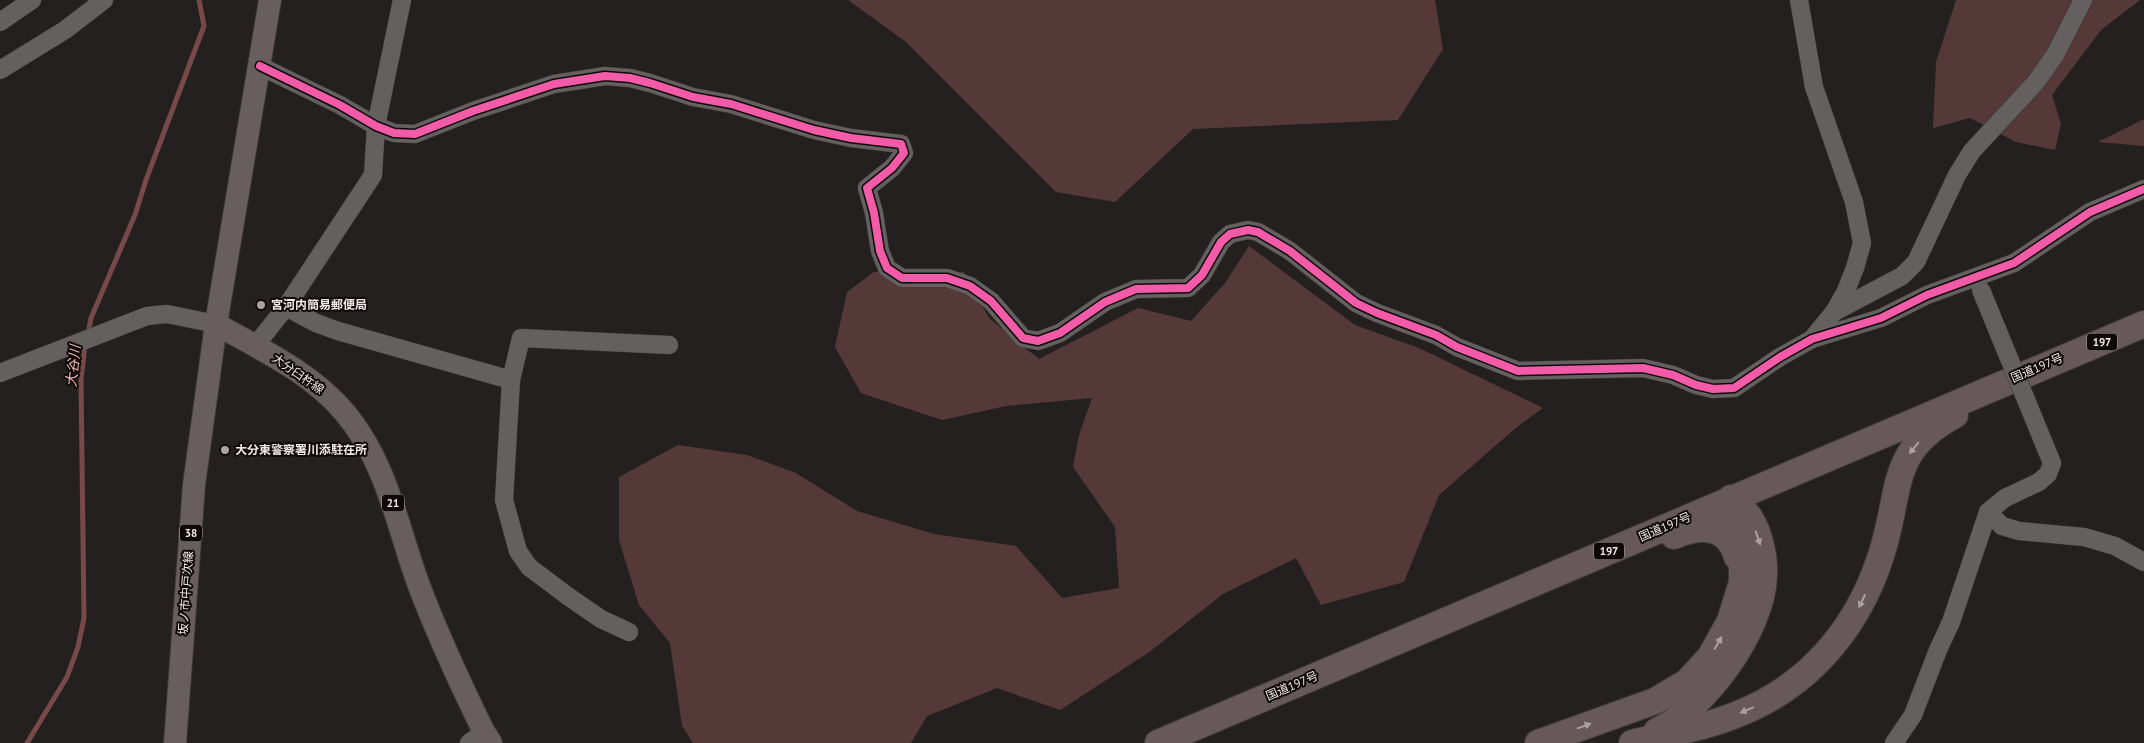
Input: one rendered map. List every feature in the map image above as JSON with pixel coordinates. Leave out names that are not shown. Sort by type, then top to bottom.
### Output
[{"type":"highway","name":"国道197号","points":[[1158,743],[2144,324]]},
{"type":"highway","points":[[1631,743],[1706,725],[1760,705],[1782,692],[1814,666],[1840,637],[1865,595],[1880,560],[1896,485],[1901,469],[1909,455],[1920,442],[1947,420],[2059,359]]},
{"type":"highway","points":[[1631,743],[1662,728],[1698,700],[1739,647],[1757,610],[1764,577],[1760,545],[1750,518],[1731,498]]},
{"type":"highway","points":[[1538,743],[1654,701],[1687,682],[1710,657],[1730,621],[1742,582],[1742,564],[1733,524],[1731,498]]},
{"type":"highway","points":[[1462,613],[1566,582],[1686,531],[1699,528],[1711,528],[1721,533],[1729,541],[1736,552],[1742,582]]},
{"type":"main road","points":[[216,324],[270,0]]},
{"type":"main road","name":"大分臼杵線","points":[[216,324],[296,370],[314,384],[345,413],[367,445],[384,476],[416,578],[481,739]]},
{"type":"main road","name":"坂ノ市中戸次線","points":[[175,743],[194,485],[216,324]]},
{"type":"street","points":[[0,22],[32,0]]},
{"type":"street","points":[[0,70],[64,30],[104,0]]},
{"type":"street","points":[[255,346],[286,307],[373,175],[376,126],[402,0]]},
{"type":"street","points":[[1799,0],[1814,87],[1854,202],[1862,243],[1855,268],[1834,312],[1812,339]]},
{"type":"street","points":[[1834,312],[1902,276],[1916,262],[1957,175],[1972,151],[2036,82],[2056,56],[2083,0]]},
{"type":"street","points":[[260,66],[340,105],[376,126],[394,133],[415,134],[473,111],[554,84],[605,76],[630,78],[650,83],[693,97],[731,104],[814,130],[851,138],[901,144],[904,154],[892,168],[867,188],[874,213],[880,251],[887,268],[902,278],[947,278],[970,286],[991,301],[1023,338],[1038,341],[1060,333],[1105,302],[1136,289],[1188,288],[1202,275],[1221,242],[1230,234],[1248,230],[1258,232],[1290,251],[1356,303],[1518,371],[1643,368],[1673,374],[1696,385],[1713,390],[1734,388],[1780,357],[1812,339],[1881,318],[1927,295],[1978,284],[2014,263],[2090,212],[2144,189]]},
{"type":"street","points":[[1894,743],[1913,715],[1951,622],[1988,512],[2004,498],[2039,482],[2048,474],[2052,463],[1978,284]]},
{"type":"street","points":[[286,307],[338,332],[511,380]]},
{"type":"street","points":[[0,373],[147,316],[167,314],[216,324]]},
{"type":"street","points":[[629,632],[601,619],[569,597],[529,567],[518,551],[504,500],[511,380],[521,338],[669,345]]},
{"type":"street","points":[[1988,512],[2002,526],[2019,531],[2084,537],[2115,546],[2144,562]]},
{"type":"shaded area","points":[[848,0],[1435,0],[1443,49],[1398,120],[1193,129],[1115,202],[1056,192],[906,42]]},
{"type":"shaded area","points":[[1956,0],[2140,0],[2101,30],[2052,95],[2061,124],[2055,150],[2016,142],[1970,118],[1933,128],[1936,62]]},
{"type":"shaded area","points":[[2144,119],[2144,146],[2098,142]]},
{"type":"shaded area","points":[[1249,246],[1355,325],[1419,348],[1543,408],[1518,426],[1439,495],[1404,582],[1321,605],[1296,558],[1223,594],[1148,653],[1060,710],[997,688],[927,716],[911,743],[693,743],[682,726],[670,643],[639,605],[619,540],[619,477],[678,445],[747,455],[796,473],[857,511],[934,534],[1016,546],[1062,598],[1119,588],[1115,527],[1073,467],[1079,435],[1092,398],[1006,406],[942,420],[861,393],[835,347],[847,292],[874,272],[964,272],[989,318],[1039,359],[1138,308],[1191,321],[1225,283]]},
{"type":"waterway","name":"大谷川","points":[[88,334],[91,318],[135,215],[146,180],[204,26],[199,0]]},
{"type":"waterway","name":"大谷川","points":[[27,743],[67,677],[78,647],[84,618],[81,380],[85,345]]},
{"type":"cycle path","points":[[260,66],[340,105],[376,126],[394,133],[415,134],[473,111],[554,84],[605,76],[630,78],[650,83],[693,97],[731,104],[814,130],[851,138],[901,144],[904,153],[892,168],[867,188],[874,213],[880,251],[887,268],[902,278],[947,278],[970,286],[991,301],[1023,338],[1038,341],[1060,333],[1105,302],[1136,289],[1188,288],[1202,275],[1221,242],[1230,234],[1248,230],[1258,232],[1290,251],[1356,303],[1518,371],[1643,368],[1673,375],[1696,385],[1713,389],[1734,388],[1780,357],[1812,339],[1881,318],[1927,295],[2014,263],[2090,212],[2144,189]]},
{"type":"place","name":"宮河内簡易郵便局","points":[[261,305]]},
{"type":"place","name":"大分東警察署川添駐在所","points":[[225,450]]}]
